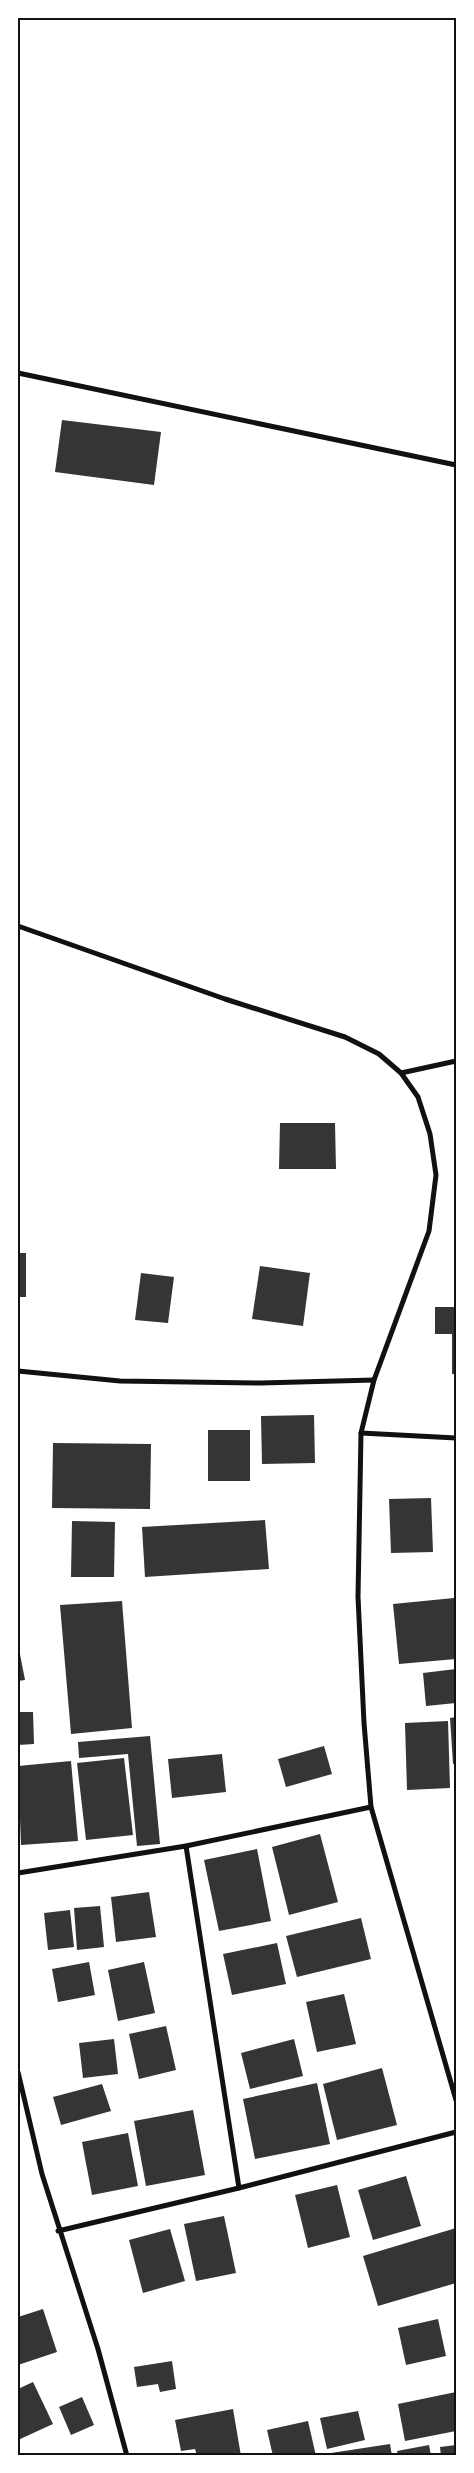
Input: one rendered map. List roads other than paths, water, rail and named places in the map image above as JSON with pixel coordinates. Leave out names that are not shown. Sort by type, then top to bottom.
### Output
[{"type":"street","points":[[18,373],[456,464]]},
{"type":"street","points":[[18,926],[225,998],[345,1037],[379,1054],[401,1073],[418,1097],[430,1134],[436,1175],[429,1231],[374,1380],[361,1433],[358,1597],[364,1723],[371,1807],[456,2100]]},
{"type":"street","points":[[401,1073],[456,1062]]},
{"type":"street","points":[[18,1371],[120,1381],[261,1384],[374,1380]]},
{"type":"street","points":[[361,1433],[456,1438]]},
{"type":"street","points":[[18,1874],[186,1846],[371,1807]]},
{"type":"street","points":[[186,1846],[239,2188]]},
{"type":"street","points":[[18,2072],[29,2126],[58,2230],[98,2349],[127,2456]]},
{"type":"street","points":[[58,2230],[239,2188],[456,2132]]}]
